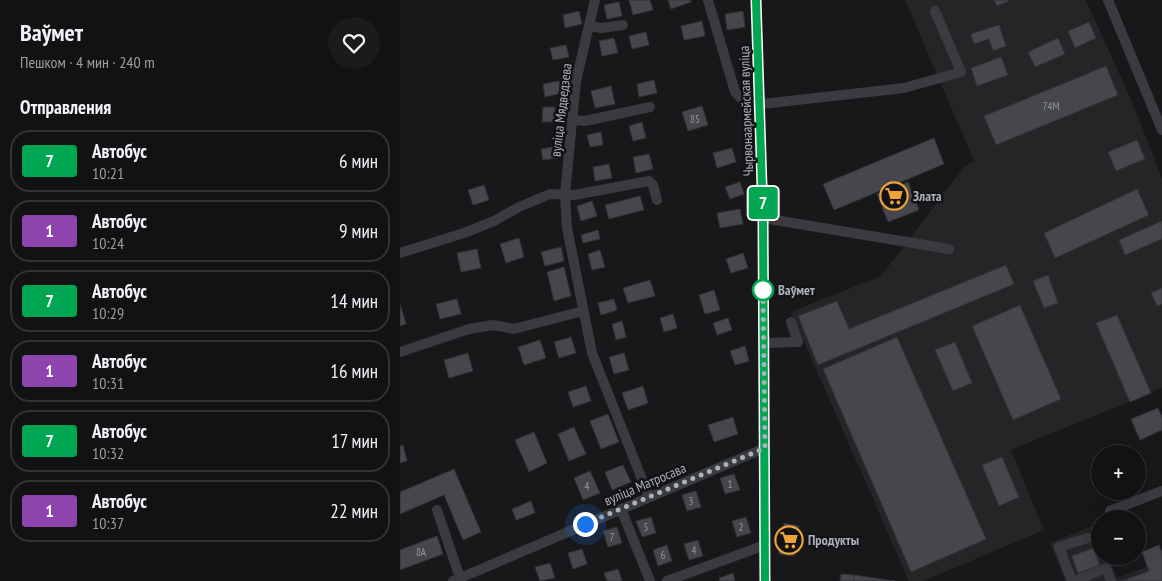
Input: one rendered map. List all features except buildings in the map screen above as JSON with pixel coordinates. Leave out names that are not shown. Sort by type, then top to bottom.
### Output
[{"type":"street","name":"вуліца Мядведзева","points":[[594,0],[576,80],[565,194],[567,228],[592,353],[649,498]]},
{"type":"street","points":[[708,0],[735,92],[747,104],[760,105],[904,88],[961,72],[935,11]]},
{"type":"street","name":"Чырвонаармейская вуліца","points":[[756,0],[763,218],[765,581]]},
{"type":"street","points":[[1108,0],[1162,130]]},
{"type":"street","points":[[588,26],[601,28],[623,25]]},
{"type":"street","points":[[572,120],[586,121],[650,107]]},
{"type":"street","points":[[400,253],[479,227],[518,207],[550,194],[574,195],[649,181],[653,185],[657,200]]},
{"type":"street","points":[[763,218],[949,249]]},
{"type":"street","points":[[400,352],[469,329],[493,325],[514,329],[583,311]]},
{"type":"street","points":[[763,343],[798,342],[791,322]]},
{"type":"street","name":"вуліца Матросава","points":[[457,580],[765,448]]},
{"type":"street","points":[[1113,510],[1162,491]]},
{"type":"street","points":[[621,509],[650,581]]},
{"type":"street","points":[[436,510],[457,580]]},
{"type":"street","points":[[1088,538],[1059,547],[1074,581],[1106,568],[1111,581]]},
{"type":"street","points":[[667,581],[765,545]]},
{"type":"shaded area","points":[[905,0],[1086,0],[1132,102],[1162,178],[1162,388],[1011,450],[1044,530],[923,581],[909,581],[791,312],[881,276],[965,166],[974,161]]},
{"type":"shaded area","points":[[1091,526],[1091,565],[1112,565],[1117,578],[1162,561],[1162,581],[1065,581],[1050,543]]},
{"type":"bus line","name":"7","points":[[756,0],[763,218],[765,581]]},
{"type":"place","name":"Злата","points":[[894,196]]},
{"type":"place","name":"Ваўмет","points":[[763,290]]},
{"type":"place","name":"Продукты","points":[[789,540]]},
{"type":"route","points":[[585,524],[765,448],[763,290]]}]
